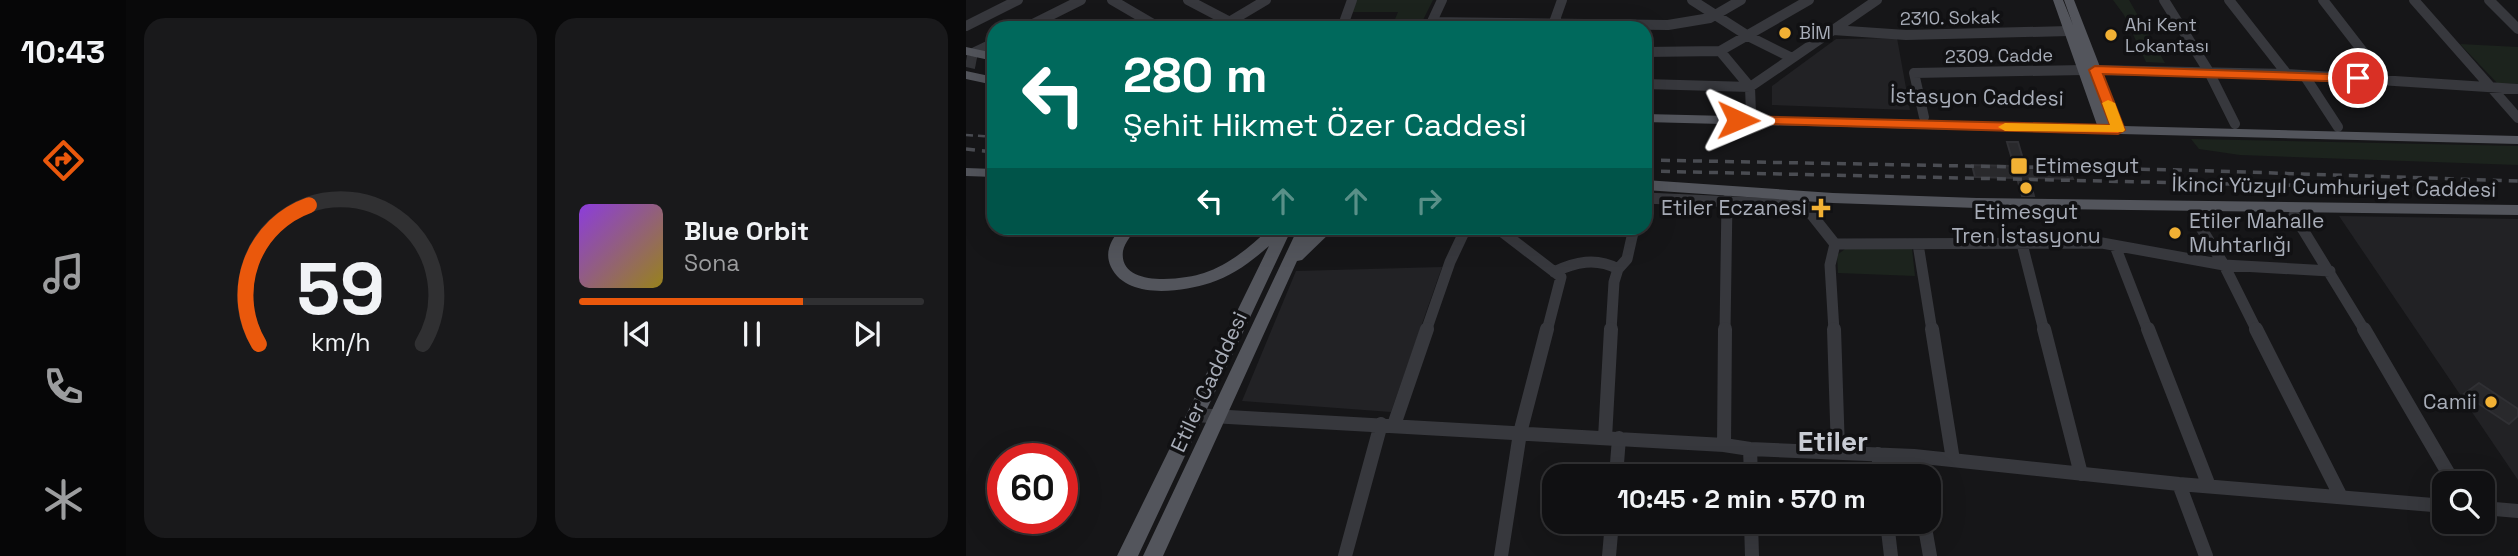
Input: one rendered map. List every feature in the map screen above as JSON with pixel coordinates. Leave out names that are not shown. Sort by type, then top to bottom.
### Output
[{"type":"main road","points":[[2058,0],[2069,31],[2089,70]]},
{"type":"main road","points":[[2069,0],[2089,70],[2110,125]]},
{"type":"main road","points":[[966,75],[987,80]]},
{"type":"main road","name":"İstasyon Caddesi","points":[[1652,111],[1924,117],[2518,140]]},
{"type":"main road","name":"İstasyon Caddesi","points":[[1652,118],[2110,125],[2235,124],[2518,132]]},
{"type":"main road","points":[[1652,123],[1710,119]]},
{"type":"main road","points":[[966,173],[987,173]]},
{"type":"main road","name":"İkinci Yüzyıl Cumhuriyet Caddesi","points":[[1652,185],[1833,198],[1951,202],[2518,211]]},
{"type":"main road","points":[[1124,235],[1117,246],[1115,258],[1118,268],[1135,281],[1171,285],[1191,282],[1223,271],[1254,252],[1271,235]]},
{"type":"main road","points":[[1127,556],[1281,235]]},
{"type":"main road","name":"Etiler Cadddesi","points":[[1153,556],[1302,235]]},
{"type":"main road","points":[[1290,263],[1320,235]]},
{"type":"street","points":[[966,26],[1018,0]]},
{"type":"street","points":[[1039,21],[1081,0]]},
{"type":"street","points":[[1112,0],[1148,21]]},
{"type":"street","points":[[1188,0],[1228,21],[1266,0]]},
{"type":"street","points":[[1344,21],[1352,0]]},
{"type":"street","points":[[1432,21],[1443,0]]},
{"type":"street","points":[[1555,21],[1562,0]]},
{"type":"street","points":[[1692,0],[1748,36],[1792,58]]},
{"type":"street","points":[[1652,25],[1698,22],[1741,0]]},
{"type":"street","points":[[1652,52],[1720,51],[1809,0]]},
{"type":"street","points":[[1652,84],[1750,87],[1877,0]]},
{"type":"street","points":[[2164,0],[2209,72],[2235,124]]},
{"type":"street","points":[[2229,0],[2287,74]]},
{"type":"street","points":[[2323,0],[2385,80]]},
{"type":"street","points":[[2414,0],[2518,118]]},
{"type":"street","points":[[2489,0],[2518,29]]},
{"type":"street","name":"2310. Sokak","points":[[1833,30],[1906,35],[2069,31]]},
{"type":"street","points":[[1720,51],[1750,87],[1751,114]]},
{"type":"street","name":"2309. Cadde","points":[[1924,117],[1914,73],[2089,70],[2287,74],[2518,89]]},
{"type":"street","points":[[2304,75],[2338,127]]},
{"type":"street","points":[[1652,198],[1804,205],[1835,244]]},
{"type":"street","points":[[1724,445],[1727,200]]},
{"type":"street","points":[[2193,215],[2224,265],[2341,497]]},
{"type":"street","points":[[2294,215],[2330,271],[2447,471]]},
{"type":"street","points":[[1345,556],[1387,425],[1463,235]]},
{"type":"street","points":[[1501,556],[1520,433],[1561,277],[1506,235]]},
{"type":"street","points":[[1615,464],[1612,438],[1614,282],[1627,259],[1632,235]]},
{"type":"street","points":[[1835,244],[2115,246],[2224,265],[2330,271]]},
{"type":"street","points":[[1835,244],[1830,265],[1838,368],[1838,451]]},
{"type":"street","points":[[1918,244],[1953,460]]},
{"type":"street","points":[[2022,244],[2081,474]]},
{"type":"street","points":[[2115,246],[2208,486]]},
{"type":"street","points":[[1554,272],[1567,265],[1591,261],[1609,262],[1619,269]]},
{"type":"street","points":[[1194,415],[1218,414],[1724,445],[1750,449],[1914,456],[2179,484],[2432,505]]},
{"type":"street","points":[[1750,449],[1751,464]]},
{"type":"street","points":[[1878,454],[1879,464]]},
{"type":"street","points":[[1914,456],[1915,464]]},
{"type":"street","points":[[2179,484],[2206,556]]},
{"type":"street","points":[[2495,509],[2518,511]]},
{"type":"street","points":[[1609,556],[1611,534]]},
{"type":"street","points":[[1751,534],[1752,556]]},
{"type":"street","points":[[1888,534],[1891,556]]},
{"type":"street","points":[[1926,534],[1930,556]]},
{"type":"shaded area","points":[[1357,0],[1433,0],[1422,21],[1394,21],[1398,12],[1352,12]]},
{"type":"shaded area","points":[[2113,0],[2129,0],[2165,63],[2146,62],[2124,15]]},
{"type":"shaded area","points":[[1897,38],[1910,110],[1772,105],[1772,86],[1836,39]]},
{"type":"shaded area","points":[[2460,44],[2518,47],[2518,84],[2497,83]]},
{"type":"shaded area","points":[[2191,139],[2518,146],[2518,165],[2240,155],[2199,149]]},
{"type":"shaded area","points":[[2339,216],[2518,219],[2518,480]]},
{"type":"shaded area","points":[[1845,249],[1912,249],[1915,276],[1838,273],[1837,255]]},
{"type":"shaded area","points":[[1442,267],[1391,412],[1242,401],[1296,271]]},
{"type":"building","name":"Etimesgut Tren İstasyonu","points":[[2007,142],[2018,142],[2025,166],[2068,167],[2073,179],[2029,178],[2034,196],[2022,196],[2017,178],[1975,177],[1972,165],[2014,166]]},
{"type":"building","name":"Camii","points":[[2479,383],[2518,409],[2518,416],[2509,424],[2464,394]]},
{"type":"tunnel","points":[[966,61],[976,63]]},
{"type":"railway","points":[[966,135],[987,136]]},
{"type":"railway","points":[[966,149],[987,151]]},
{"type":"railway","points":[[1652,160],[2182,170],[2518,181]]},
{"type":"railway","points":[[1652,171],[2462,189]]},
{"type":"slow traffic","points":[[2005,127],[2118,130],[2108,103]]},
{"type":"place","name":"BİM","points":[[1785,33]]},
{"type":"place","name":"Ahi Kent Lokantası","points":[[2111,35]]},
{"type":"place","name":"Etimesgut","points":[[2019,166]]},
{"type":"place","name":"Etimesgut Tren İstasyonu","points":[[2026,188]]},
{"type":"place","name":"Etiler Eczanesi","points":[[1821,208]]},
{"type":"place","name":"Etiler Mahalle Muhtarlığı","points":[[2175,233]]},
{"type":"place","name":"Camii","points":[[2491,402]]},
{"type":"district","name":"Etiler","points":[[1833,441]]},
{"type":"route","points":[[1738,120],[2118,130],[2095,70],[2358,78]]}]
